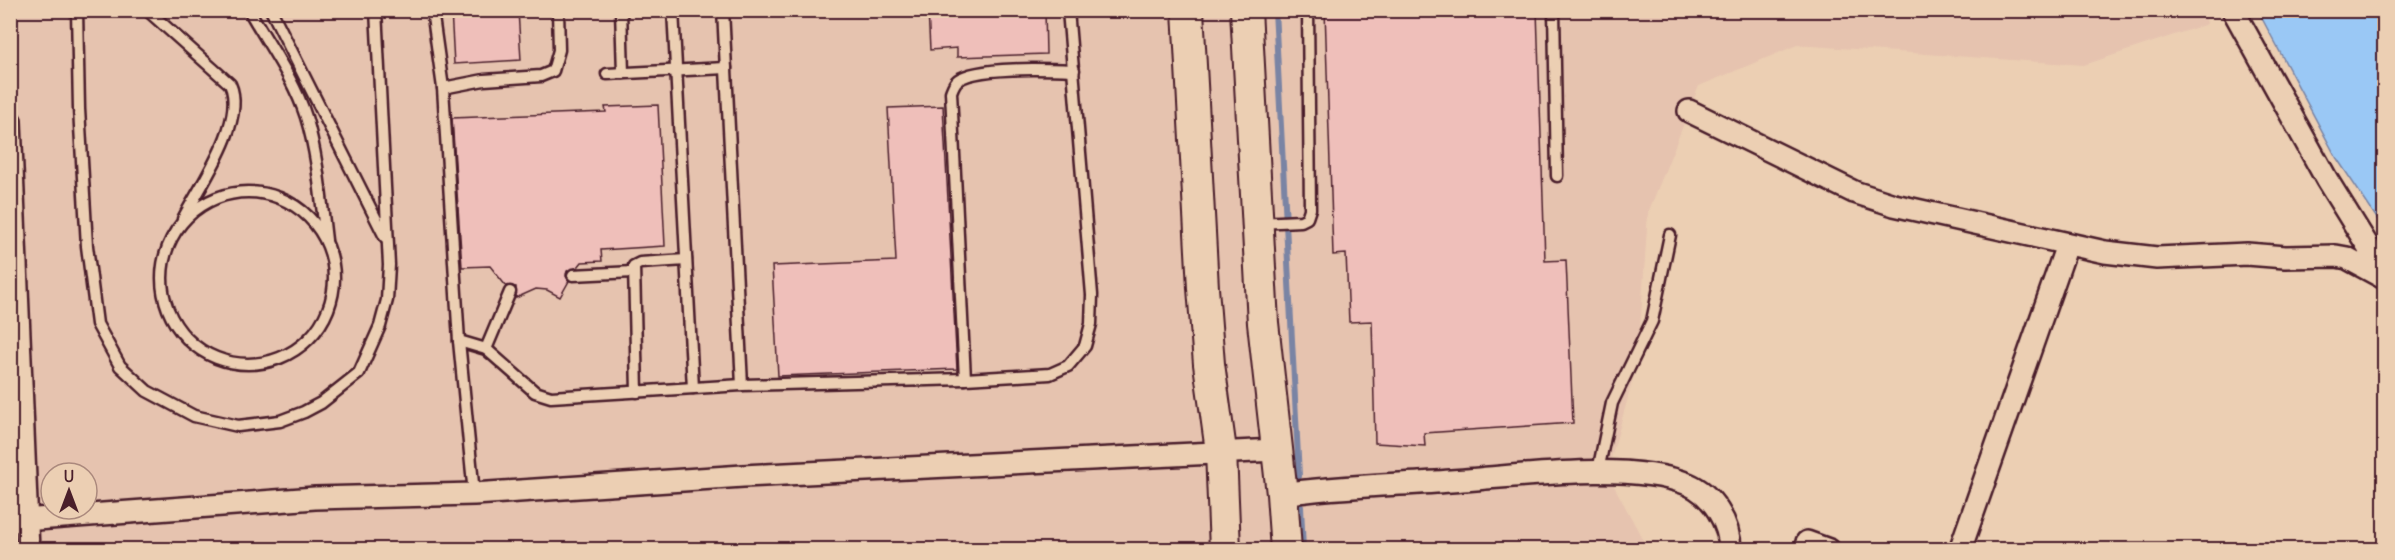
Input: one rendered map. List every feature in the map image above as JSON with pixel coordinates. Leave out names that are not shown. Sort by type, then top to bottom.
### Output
[{"type":"street","points":[[1188,10],[1203,288],[1209,364],[1221,451],[1226,549]]},
{"type":"street","points":[[1246,10],[1266,223],[1263,323],[1286,549]]},
{"type":"street","points":[[2233,10],[2327,180],[2385,272]]},
{"type":"street","points":[[1689,111],[1732,135],[1854,192],[1894,206],[2067,245],[2157,258],[2247,254],[2285,257],[2336,256],[2347,258],[2385,278]]},
{"type":"street","points":[[10,121],[18,520],[28,549]]},
{"type":"street","points":[[1960,549],[2067,245]]},
{"type":"street","points":[[18,520],[315,498],[474,494],[743,476],[1276,450]]},
{"type":"street","points":[[1282,494],[1598,471],[1676,480],[1702,492],[1720,516],[1730,540],[1730,549]]},
{"type":"street","points":[[1807,542],[1829,549]]},
{"type":"lane","points":[[77,10],[79,109],[87,234],[97,324],[120,366],[147,391],[194,416],[238,426],[280,421],[321,403],[359,373],[380,326],[387,300],[388,243],[376,10]]},
{"type":"lane","points":[[147,10],[230,84],[234,99],[230,128],[164,257],[162,290],[173,321],[195,346],[225,361],[258,364],[290,354],[315,333],[332,304],[335,272],[326,240],[316,161],[305,115],[281,65],[249,10]]},
{"type":"lane","points":[[271,10],[388,243]]},
{"type":"lane","points":[[432,10],[443,87],[459,341],[474,494]]},
{"type":"lane","points":[[443,87],[484,80],[541,76],[553,71],[559,50],[558,10]]},
{"type":"lane","points":[[621,10],[623,73]]},
{"type":"lane","points":[[673,10],[693,388]]},
{"type":"lane","points":[[723,10],[742,385]]},
{"type":"lane","points":[[459,341],[486,349],[535,392],[551,397],[742,385],[965,379],[1050,374],[1068,366],[1086,346],[1091,324],[1092,295],[1068,10]]},
{"type":"lane","points":[[1266,223],[1307,218],[1310,209],[1308,10]]},
{"type":"lane","points":[[1554,10],[1557,176]]},
{"type":"lane","points":[[607,74],[726,68]]},
{"type":"lane","points":[[965,379],[951,92],[955,81],[964,76],[1030,69],[1074,70]]},
{"type":"lane","points":[[179,227],[205,204],[238,193],[273,196],[304,212],[326,240]]},
{"type":"lane","points":[[1598,471],[1612,403],[1652,321],[1670,235]]},
{"type":"lane","points":[[638,392],[634,266],[640,263],[686,260]]},
{"type":"lane","points":[[573,274],[633,272]]},
{"type":"lane","points":[[486,349],[510,292]]},
{"type":"shaded area","points":[[2204,10],[2207,24],[2084,65],[1797,45],[1699,86],[1648,213],[1638,361],[1607,473],[1648,549],[11,550],[10,11]]},
{"type":"water","points":[[2258,11],[2384,11],[2384,229],[2336,157]]},
{"type":"building","points":[[451,10],[518,10],[521,60],[454,64]]},
{"type":"building","points":[[928,10],[1045,10],[1046,54],[957,57],[957,48],[930,50]]},
{"type":"building","points":[[1325,10],[1537,10],[1545,261],[1566,260],[1573,423],[1424,433],[1425,446],[1375,443],[1372,321],[1349,322],[1346,254],[1333,255]]},
{"type":"building","points":[[658,105],[665,246],[601,250],[602,261],[582,262],[578,267],[567,271],[566,276],[569,281],[560,297],[547,290],[536,289],[516,298],[516,287],[506,286],[490,266],[462,267],[452,118],[606,112],[605,107]]},
{"type":"building","points":[[943,106],[957,369],[778,376],[772,266],[896,261],[888,108]]},
{"type":"waterway","points":[[1275,10],[1299,476]]},
{"type":"waterway","points":[[1301,507],[1303,550]]}]
